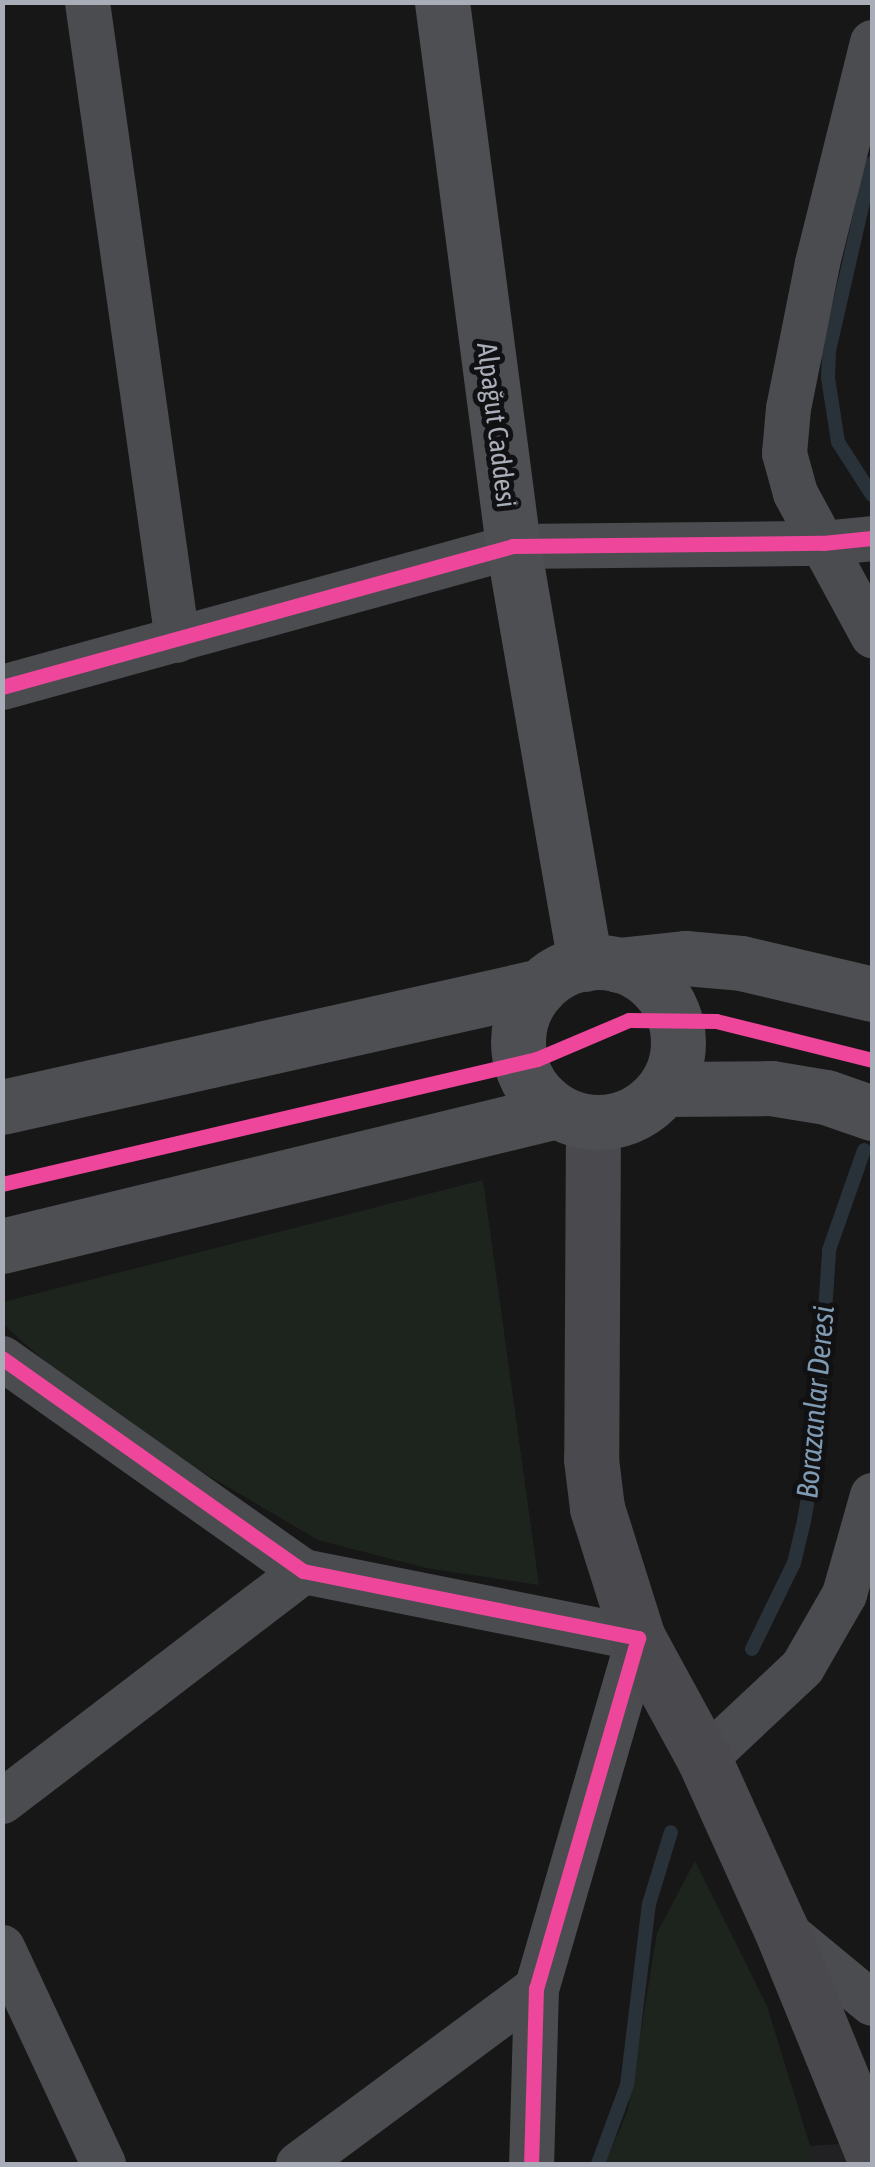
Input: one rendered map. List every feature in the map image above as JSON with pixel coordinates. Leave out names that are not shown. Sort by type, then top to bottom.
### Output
[{"type":"main road","name":"Alpağut Caddesi","points":[[442,2],[513,546],[581,971]]},
{"type":"main road","points":[[2,1106],[581,971],[685,958],[741,963],[872,994]]},
{"type":"main road","points":[[2,1246],[575,1117],[620,1120],[645,1108],[664,1089],[676,1066],[679,1040],[674,1015],[662,992],[642,975],[581,971],[528,1001],[519,1026],[518,1054],[526,1080],[543,1102],[575,1117]]},
{"type":"main road","points":[[664,1089],[771,1088],[826,1098],[872,1113]]},
{"type":"main road","points":[[575,1117],[591,1459],[597,1508],[638,1638],[704,1759],[780,1927],[872,2153]]},
{"type":"street","points":[[87,2],[177,640]]},
{"type":"street","points":[[872,42],[816,264],[788,408],[784,454],[794,494],[872,636]]},
{"type":"street","points":[[2,688],[513,546],[823,543],[872,538]]},
{"type":"street","points":[[2,1358],[303,1571],[638,1638],[536,1988],[531,2164]]},
{"type":"street","points":[[704,1759],[802,1667],[844,1594],[872,1495]]},
{"type":"street","points":[[2,1801],[303,1571]]},
{"type":"street","points":[[780,1927],[872,2004]]},
{"type":"street","points":[[2,1947],[102,2164]]},
{"type":"street","points":[[298,2164],[536,1988]]},
{"type":"shaded area","points":[[483,1180],[539,1585],[426,1568],[318,1540],[102,1413],[3,1324],[3,1302]]},
{"type":"shaded area","points":[[695,1861],[767,2006],[815,2162],[605,2164],[628,2110],[657,1933]]},
{"type":"shaded area","points":[[840,2144],[848,2164],[621,2164],[625,2156]]},
{"type":"waterway","name":"Borazanlar Deresi","points":[[872,163],[829,350],[828,378],[838,442],[872,495]]},
{"type":"waterway","name":"Borazanlar Deresi","points":[[752,1649],[794,1563],[804,1521],[815,1458],[829,1250],[864,1150]]},
{"type":"waterway","name":"Borazanlar Deresi","points":[[598,2164],[627,2085],[649,1904],[671,1832]]},
{"type":"cycle path","points":[[2,687],[513,546],[823,543],[872,538]]},
{"type":"cycle path","points":[[2,1184],[537,1059],[629,1020],[716,1021],[872,1060]]},
{"type":"cycle path","points":[[2,1358],[303,1571],[638,1638],[536,1988],[531,2164]]}]
